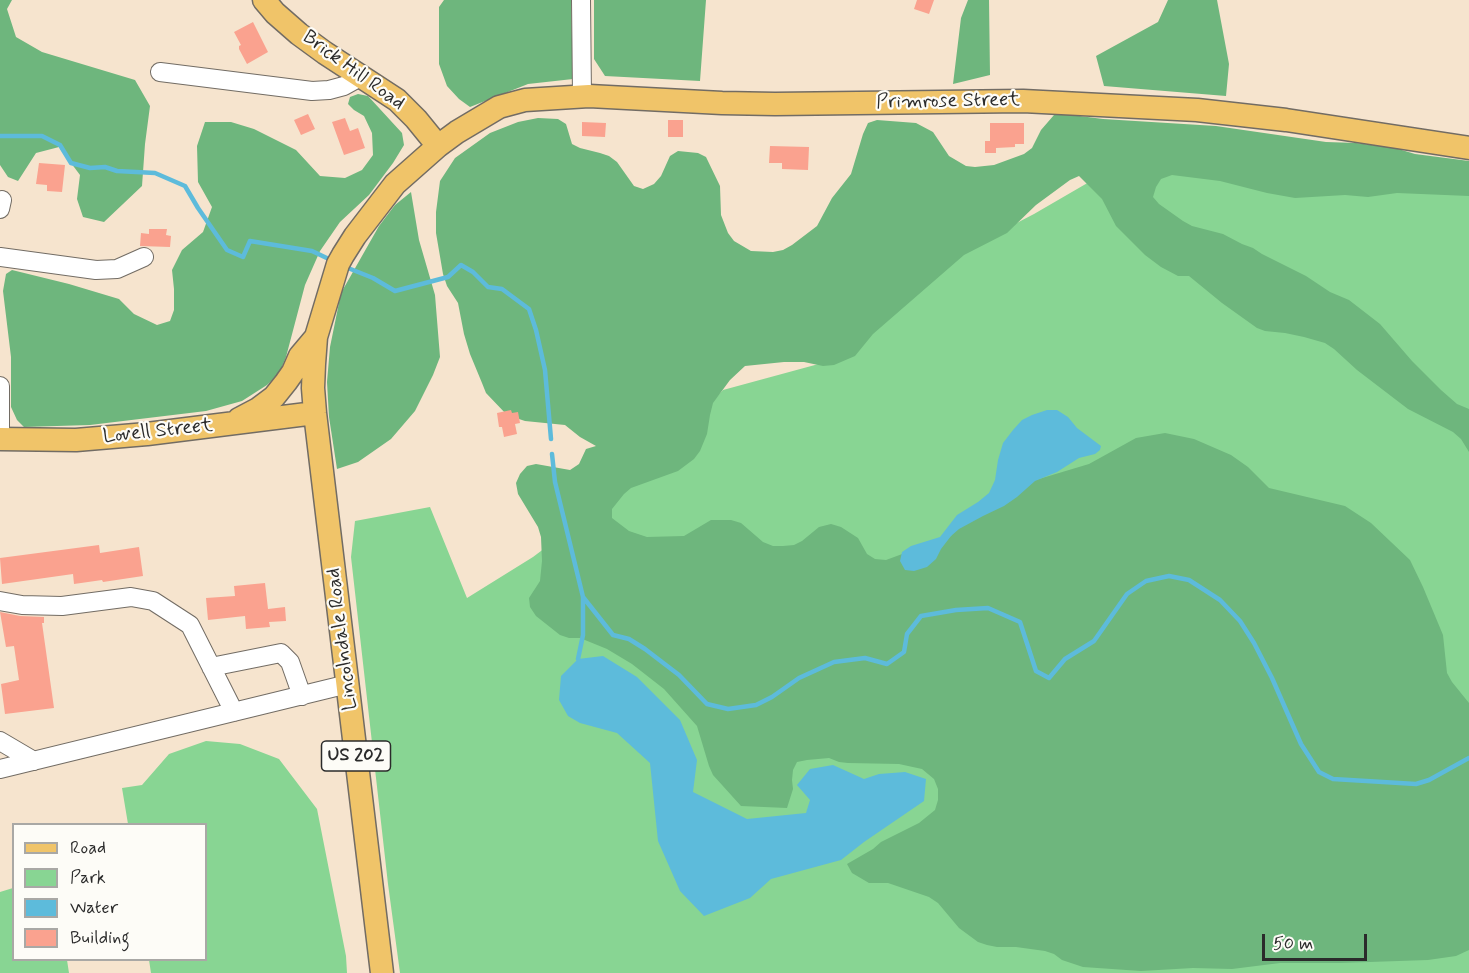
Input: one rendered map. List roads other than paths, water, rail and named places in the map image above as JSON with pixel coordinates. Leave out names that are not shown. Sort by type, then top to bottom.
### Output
[{"type":"main road","name":"Brick Hill Road","points":[[264,0],[299,34],[397,100],[416,118],[438,146]]},
{"type":"main road","name":"Primrose Street","points":[[316,337],[338,264],[355,236],[395,184],[457,132],[499,107],[525,100],[582,96],[775,104],[1023,101],[1197,110],[1286,120],[1469,148]]},
{"type":"main road","name":"Lincolndale Road","points":[[316,337],[313,388],[315,413],[382,973]]},
{"type":"main road","points":[[216,426],[250,414],[274,397],[293,372],[300,356],[316,337]]},
{"type":"main road","name":"Lovell Street","points":[[0,439],[76,440],[147,434],[315,413]]},
{"type":"street","points":[[581,0],[582,96]]},
{"type":"street","points":[[160,72],[312,91],[344,86],[362,76]]},
{"type":"street","points":[[0,258],[96,270],[117,269],[144,257]]},
{"type":"street","points":[[0,386],[0,439]]},
{"type":"street","points":[[0,601],[21,605],[62,606],[131,597],[153,601],[190,625],[234,712]]},
{"type":"street","points":[[211,667],[281,653],[290,662],[302,696]]},
{"type":"street","points":[[0,769],[348,684]]},
{"type":"street","points":[[0,741],[34,761]]},
{"type":"water","points":[[1047,410],[1057,410],[1068,417],[1077,428],[1101,446],[1100,450],[1095,454],[1079,458],[1057,472],[1035,481],[1004,506],[959,529],[927,567],[914,571],[905,570],[900,561],[902,552],[911,546],[940,537],[957,515],[989,493],[995,480],[1003,443],[1022,420]]},
{"type":"water","points":[[603,656],[637,677],[680,720],[697,760],[693,792],[747,819],[806,813],[810,800],[797,785],[810,769],[833,765],[864,779],[879,774],[905,772],[926,779],[924,801],[841,860],[771,879],[750,898],[704,916],[680,891],[658,841],[650,763],[617,733],[580,723],[568,716],[559,700],[561,676],[578,659]]},
{"type":"waterway","points":[[0,136],[42,136],[60,145],[71,163],[90,168],[105,167],[117,171],[155,173],[185,186],[227,250],[243,257],[250,241],[312,251],[333,261]]},
{"type":"waterway","points":[[343,266],[373,278],[395,291],[448,277],[461,265],[473,272],[488,287],[502,289],[529,309],[545,370],[551,439]]},
{"type":"waterway","points":[[552,454],[555,482],[583,597],[583,635],[578,659]]},
{"type":"waterway","points":[[583,597],[613,635],[629,639],[645,649],[679,675],[707,704],[728,709],[756,705],[799,678],[834,662],[865,658],[887,664],[904,652],[907,634],[921,616],[956,610],[988,608],[1020,622],[1036,671],[1049,678],[1065,659],[1094,641],[1127,594],[1146,581],[1169,576],[1189,580],[1220,600],[1240,621],[1272,678],[1301,744],[1319,772],[1333,779],[1416,784],[1429,780],[1469,758]]}]
